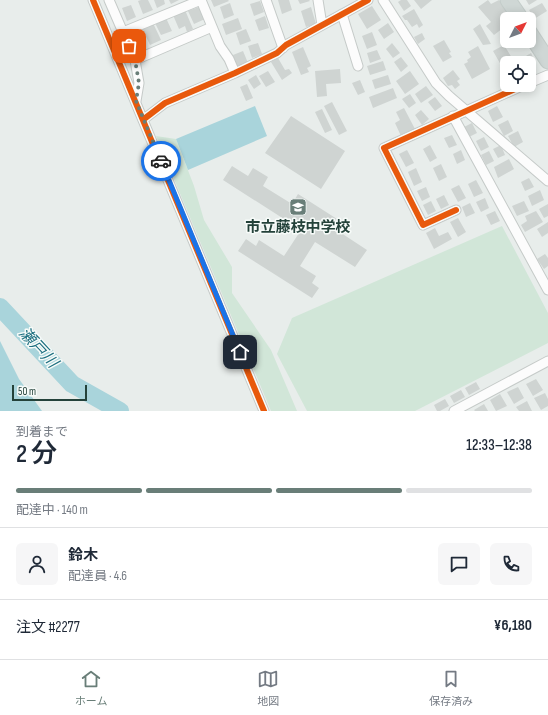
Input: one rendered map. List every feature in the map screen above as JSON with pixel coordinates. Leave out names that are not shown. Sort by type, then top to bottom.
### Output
[{"type":"main road","points":[[508,0],[516,12]]},
{"type":"main road","points":[[536,43],[548,61]]},
{"type":"street","points":[[94,0],[264,411]]},
{"type":"street","points":[[109,0],[135,60],[139,83],[136,101]]},
{"type":"street","points":[[123,32],[201,0],[220,46],[229,59],[235,73]]},
{"type":"street","points":[[266,0],[283,48]]},
{"type":"street","points":[[318,0],[322,25]]},
{"type":"street","points":[[144,118],[165,103],[277,53],[322,25],[368,0]]},
{"type":"street","points":[[383,0],[436,83],[449,96],[548,181]]},
{"type":"street","points":[[342,14],[358,66]]},
{"type":"street","points":[[135,60],[212,27]]},
{"type":"street","points":[[536,80],[548,75]]},
{"type":"street","points":[[456,210],[423,225],[384,148],[508,92]]},
{"type":"street","points":[[453,116],[548,290]]},
{"type":"street","points":[[454,411],[548,361]]},
{"type":"green space","points":[[156,136],[176,139],[194,186],[204,220],[232,267],[232,293],[271,350],[297,411],[271,411]]},
{"type":"green space","points":[[502,226],[548,313],[548,343],[415,411],[307,411],[277,354],[292,318]]},
{"type":"water","points":[[255,106],[267,136],[188,170],[176,139]]},
{"type":"water","points":[[0,341],[19,379],[42,411],[0,411]]},
{"type":"building","points":[[148,0],[153,10],[143,14],[138,1]]},
{"type":"building","points":[[154,0],[164,0],[165,4],[157,8]]},
{"type":"building","points":[[169,0],[179,0],[171,4]]},
{"type":"building","points":[[211,0],[228,0],[229,1],[214,7]]},
{"type":"building","points":[[278,0],[289,0],[292,10],[282,14]]},
{"type":"building","points":[[298,0],[309,0],[310,1],[300,4]]},
{"type":"building","points":[[401,0],[407,0],[411,6],[404,11],[398,2]]},
{"type":"building","points":[[414,0],[432,0],[421,9]]},
{"type":"building","points":[[488,0],[491,4],[499,0],[508,12],[500,12],[500,30],[494,35],[486,26],[491,22],[478,7]]},
{"type":"building","points":[[526,0],[537,0],[529,5]]},
{"type":"building","points":[[260,1],[264,12],[254,16],[250,4]]},
{"type":"building","points":[[230,3],[234,15],[224,19],[220,7]]},
{"type":"building","points":[[542,3],[547,11],[536,18],[536,12],[530,12],[529,10]]},
{"type":"building","points":[[131,5],[136,17],[127,21],[122,8]]},
{"type":"building","points":[[372,6],[381,20],[367,29],[358,14]]},
{"type":"building","points":[[199,7],[205,19],[194,24],[188,11]]},
{"type":"building","points":[[311,7],[316,24],[306,27],[301,11]]},
{"type":"building","points":[[414,9],[423,25],[419,28],[417,24],[412,27],[402,16]]},
{"type":"building","points":[[185,10],[193,29],[187,32],[185,26],[179,29],[173,15]]},
{"type":"building","points":[[265,16],[269,28],[259,31],[255,20]]},
{"type":"building","points":[[166,18],[172,31],[161,35],[155,23]]},
{"type":"building","points":[[238,18],[242,29],[226,35],[222,24]]},
{"type":"building","points":[[153,23],[161,40],[150,45],[142,28]]},
{"type":"building","points":[[388,23],[394,32],[384,39],[378,30]]},
{"type":"building","points":[[480,24],[491,44],[483,45],[473,29]]},
{"type":"building","points":[[246,29],[251,41],[240,45],[236,33]]},
{"type":"building","points":[[372,32],[377,45],[367,49],[362,36]]},
{"type":"building","points":[[422,33],[425,39],[418,44],[414,37]]},
{"type":"building","points":[[444,40],[451,52],[449,53],[452,57],[443,62],[433,46]]},
{"type":"building","points":[[258,43],[262,54],[252,58],[248,46]]},
{"type":"building","points":[[392,43],[400,53],[393,58],[386,49]]},
{"type":"building","points":[[478,46],[490,69],[472,79],[464,64],[468,62],[467,60],[471,57],[468,52]]},
{"type":"building","points":[[303,47],[311,66],[307,68],[309,72],[301,75],[292,52]]},
{"type":"building","points":[[500,47],[506,48],[511,56],[500,56],[500,63],[493,51]]},
{"type":"building","points":[[377,50],[381,59],[370,63],[367,53]]},
{"type":"building","points":[[243,51],[248,63],[237,66],[233,55]]},
{"type":"building","points":[[401,57],[408,66],[401,72],[394,62]]},
{"type":"building","points":[[278,58],[285,70],[289,69],[292,73],[282,80],[271,62]]},
{"type":"building","points":[[383,61],[386,70],[370,75],[367,66]]},
{"type":"building","points":[[340,69],[341,83],[326,84],[327,96],[317,97],[315,71]]},
{"type":"building","points":[[453,70],[460,79],[457,81],[460,85],[455,89],[452,85],[448,86],[443,78]]},
{"type":"building","points":[[268,71],[275,82],[266,87],[259,76]]},
{"type":"building","points":[[410,71],[419,84],[405,94],[396,81]]},
{"type":"building","points":[[256,75],[261,84],[254,89],[248,80]]},
{"type":"building","points":[[388,75],[391,84],[375,89],[372,80]]},
{"type":"building","points":[[360,80],[365,92],[358,95],[352,83]]},
{"type":"building","points":[[247,84],[253,98],[246,101],[240,87]]},
{"type":"building","points":[[426,86],[433,95],[421,103],[415,94]]},
{"type":"building","points":[[393,88],[397,98],[373,108],[369,97]]},
{"type":"building","points":[[410,94],[416,103],[409,108],[402,99]]},
{"type":"building","points":[[435,97],[442,106],[435,111],[428,102]]},
{"type":"building","points":[[332,102],[347,131],[339,135],[324,106]]},
{"type":"building","points":[[497,106],[503,117],[493,122],[488,111]]},
{"type":"building","points":[[404,108],[415,129],[401,136],[395,123],[400,120],[396,112]]},
{"type":"building","points":[[322,109],[332,130],[325,133],[315,112]]},
{"type":"building","points":[[421,110],[429,119],[422,125],[415,115]]},
{"type":"building","points":[[291,116],[345,151],[321,189],[265,153]]},
{"type":"building","points":[[508,120],[513,131],[504,136],[498,125]]},
{"type":"building","points":[[472,123],[477,133],[469,137],[464,127]]},
{"type":"building","points":[[518,131],[523,142],[514,147],[508,136]]},
{"type":"building","points":[[452,135],[457,145],[449,148],[444,138]]},
{"type":"building","points":[[484,137],[489,147],[481,151],[476,141]]},
{"type":"building","points":[[430,145],[437,158],[430,162],[423,149]]},
{"type":"building","points":[[501,145],[505,155],[498,158],[493,149]]},
{"type":"building","points":[[407,150],[414,163],[406,167],[399,154]]},
{"type":"building","points":[[461,150],[465,160],[457,164],[453,154]]},
{"type":"building","points":[[489,151],[494,161],[486,165],[481,155]]},
{"type":"building","points":[[509,159],[514,169],[498,178],[494,167]]},
{"type":"building","points":[[441,164],[447,177],[439,181],[433,168]]},
{"type":"building","points":[[232,166],[248,176],[253,168],[268,177],[263,186],[292,204],[298,194],[337,219],[332,227],[367,250],[355,267],[315,242],[300,266],[316,276],[312,283],[319,288],[312,298],[238,251],[246,239],[256,246],[259,240],[284,256],[301,230],[223,180]]},
{"type":"building","points":[[416,168],[422,182],[414,186],[408,172]]},
{"type":"building","points":[[529,178],[534,187],[525,191],[521,182]]},
{"type":"building","points":[[476,180],[483,193],[474,197],[468,184]]},
{"type":"building","points":[[459,185],[466,198],[458,202],[451,189]]},
{"type":"building","points":[[426,187],[430,197],[422,201],[417,191]]},
{"type":"building","points":[[540,190],[544,200],[532,206],[528,196]]},
{"type":"building","points":[[444,195],[449,205],[441,209],[436,199]]},
{"type":"building","points":[[485,198],[489,208],[481,212],[476,202]]},
{"type":"building","points":[[431,201],[436,211],[428,215],[423,205]]},
{"type":"building","points":[[524,201],[529,211],[517,216],[512,206]]},
{"type":"building","points":[[470,203],[475,213],[466,217],[462,207]]},
{"type":"building","points":[[548,204],[548,216],[544,218],[539,209]]},
{"type":"building","points":[[495,211],[500,221],[491,225],[486,215]]},
{"type":"building","points":[[536,211],[543,222],[525,232],[521,225],[527,221],[525,216]]},
{"type":"building","points":[[458,218],[466,232],[458,237],[450,222]]},
{"type":"building","points":[[548,222],[548,233],[542,237],[537,229]]},
{"type":"building","points":[[435,228],[439,236],[448,232],[452,239],[434,249],[426,233]]},
{"type":"building","points":[[545,254],[548,258],[548,266],[544,269],[537,259]]},
{"type":"building","points":[[536,379],[543,390],[533,396],[526,384]]},
{"type":"building","points":[[476,382],[480,389],[469,395],[465,388]]},
{"type":"building","points":[[518,387],[524,398],[514,404],[507,392]]},
{"type":"building","points":[[461,390],[465,397],[454,403],[450,396]]},
{"type":"building","points":[[545,393],[548,399],[548,406],[541,410],[534,398]]},
{"type":"building","points":[[500,394],[507,406],[496,411],[490,400]]},
{"type":"building","points":[[445,399],[449,406],[437,411],[434,405]]},
{"type":"building","points":[[527,401],[532,411],[519,411],[516,407]]},
{"type":"building","points":[[484,404],[488,411],[474,410]]},
{"type":"waterway","name":"瀬戸川","points":[[0,307],[72,384],[120,411]]},
{"type":"cycle path","points":[[93,0],[264,411]]},
{"type":"cycle path","points":[[144,119],[165,103],[277,53],[286,45],[368,0]]},
{"type":"cycle path","points":[[456,210],[423,225],[384,148],[508,92]]},
{"type":"way so far","points":[[129,46],[135,60],[139,83],[136,101],[161,161]]},
{"type":"place","name":"市立藤枝中学校","points":[[298,207]]},
{"type":"route","points":[[161,161],[240,352]]}]
